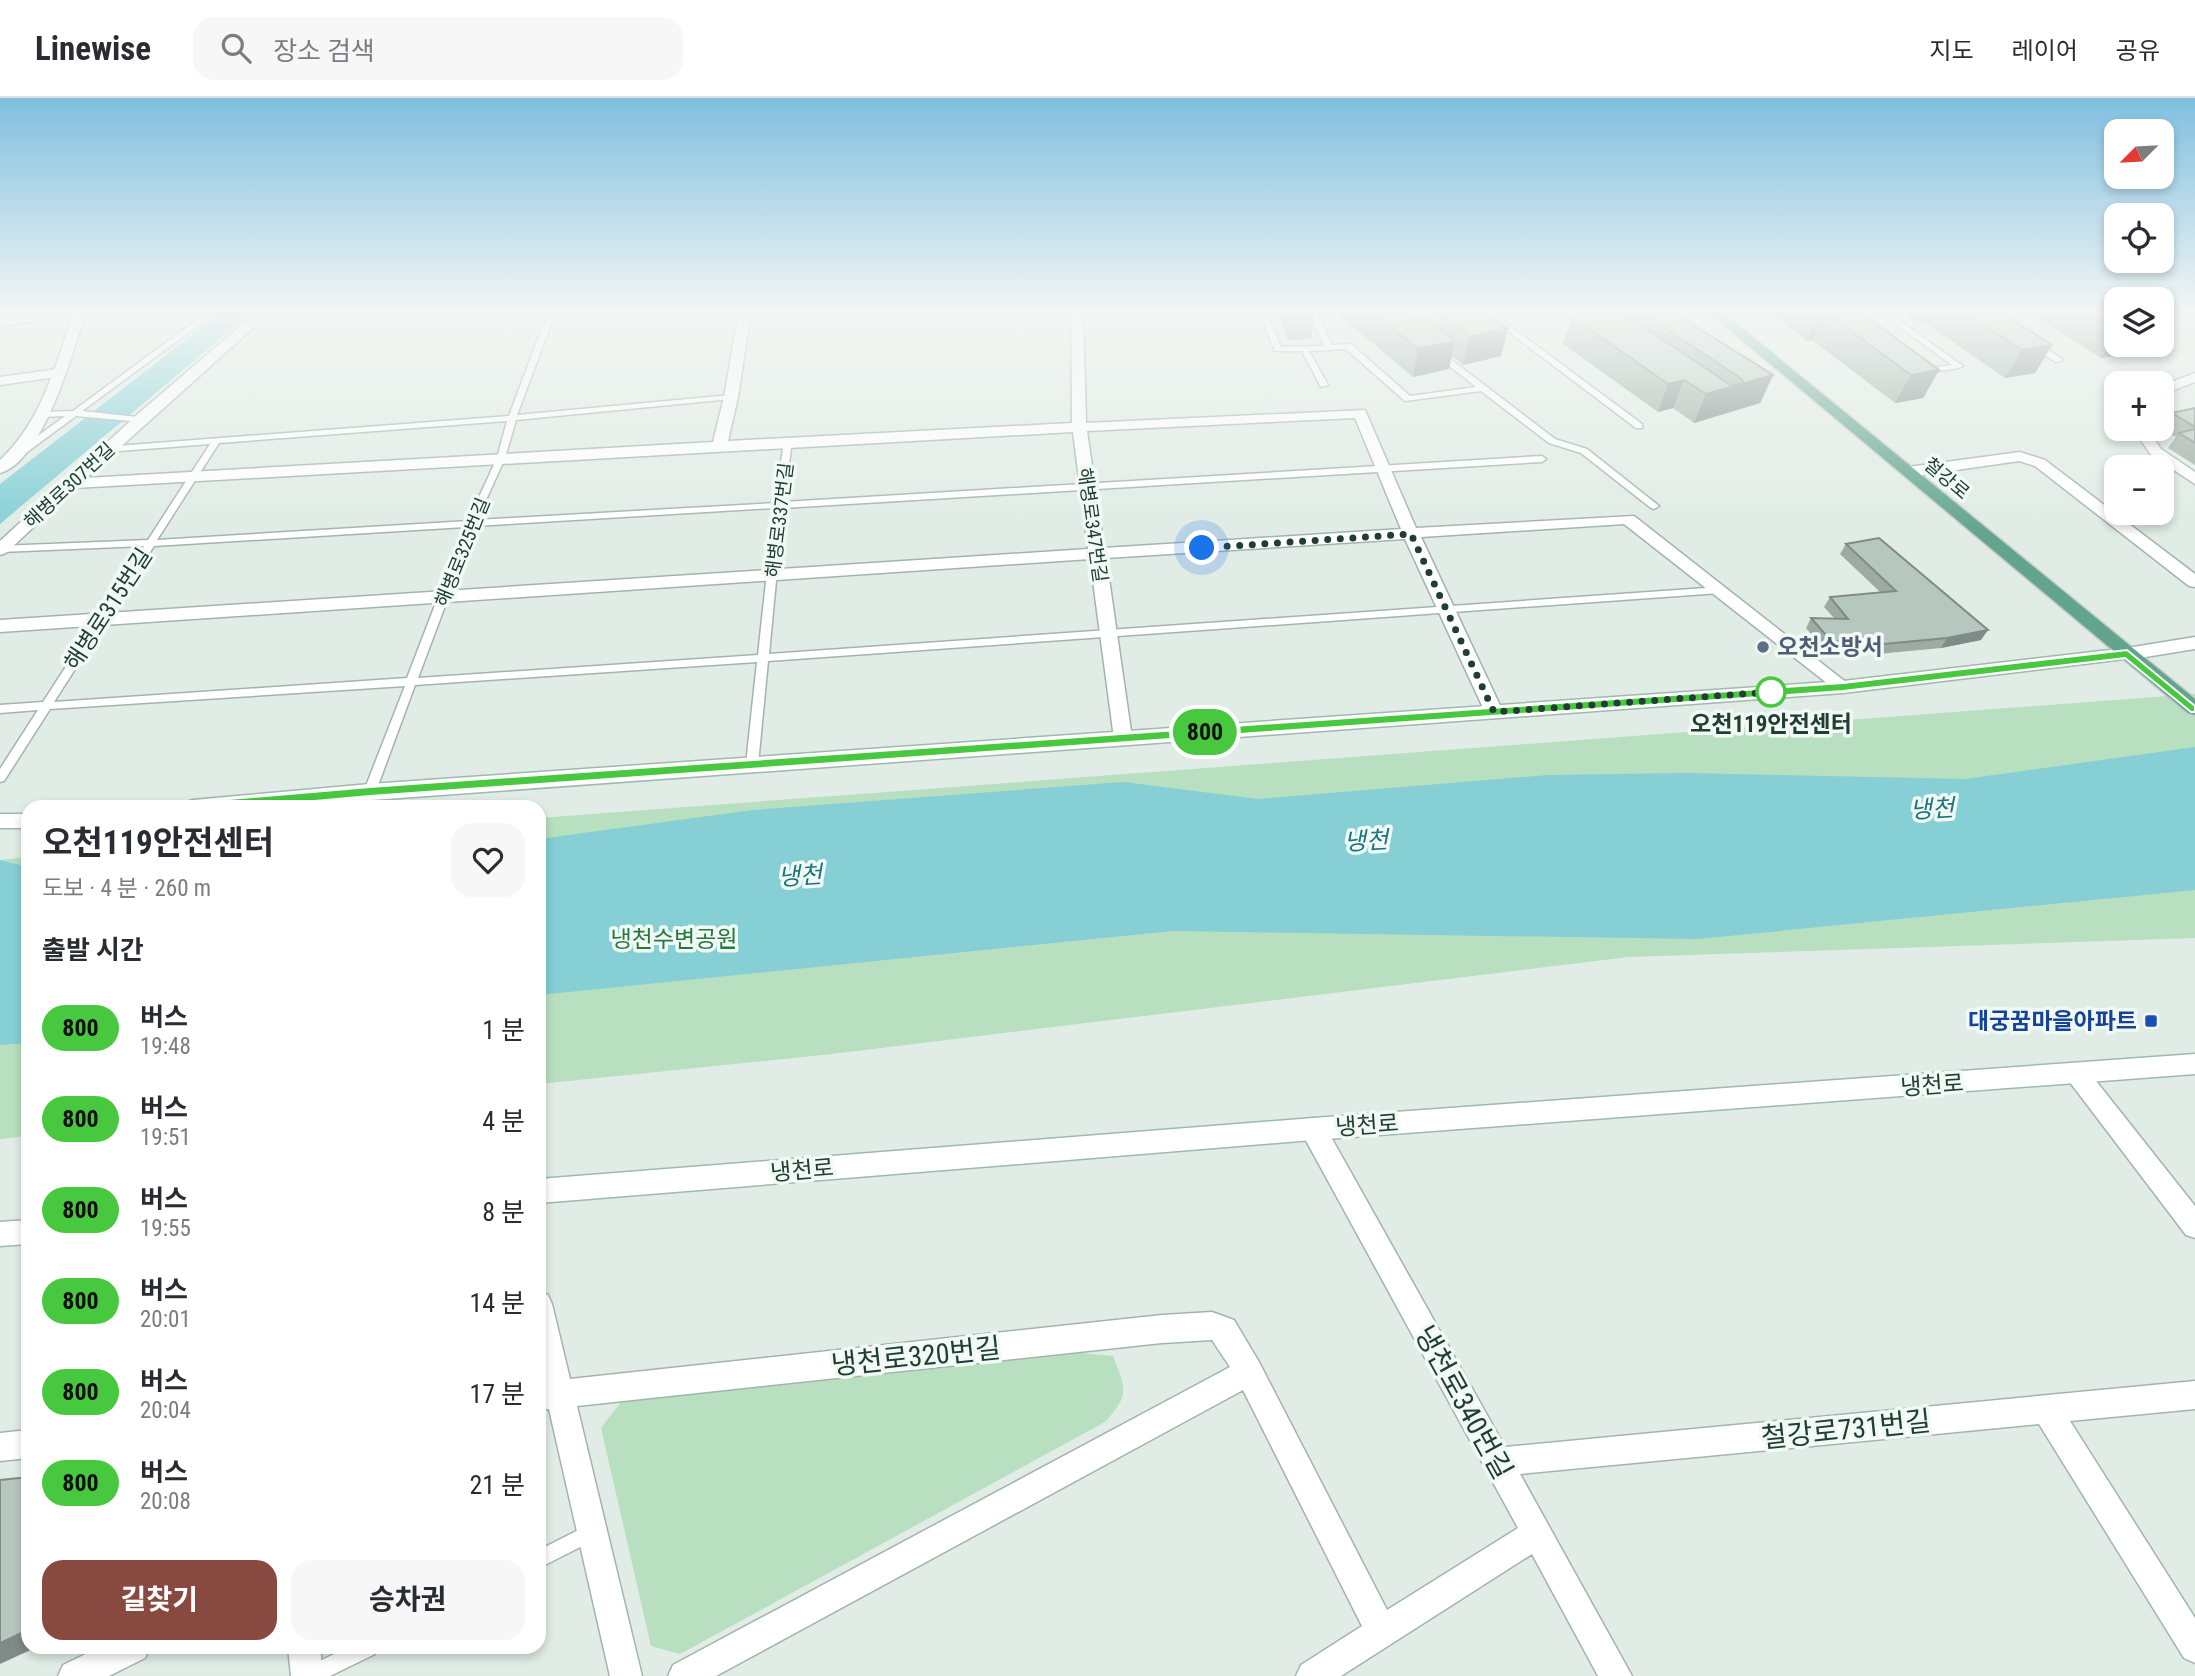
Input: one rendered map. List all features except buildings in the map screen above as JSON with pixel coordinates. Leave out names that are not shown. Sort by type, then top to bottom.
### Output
[{"type":"main road","name":"철강로","points":[[1802,385],[2195,709]]},
{"type":"street","points":[[3,466],[27,442],[53,385]]},
{"type":"street","name":"해병로307번길","points":[[1,550],[134,420],[177,385]]},
{"type":"street","points":[[719,446],[734,385]]},
{"type":"street","name":"해병로347번길","points":[[1078,385],[1079,426],[1123,738]]},
{"type":"street","points":[[788,440],[1360,412],[1411,534],[1494,712]]},
{"type":"street","name":"해병로337번길","points":[[70,484],[788,440]]},
{"type":"street","points":[[2146,441],[2155,452],[2195,479]]},
{"type":"street","points":[[1908,472],[2020,456],[2040,463],[2195,582]]},
{"type":"street","points":[[0,626],[1628,519],[1843,687]]},
{"type":"street","points":[[270,800],[1843,687],[2127,654],[2195,643]]},
{"type":"street","points":[[0,821],[21,821]]},
{"type":"street","name":"냉천로","points":[[546,1190],[1313,1129],[2195,1064]]},
{"type":"street","points":[[2077,1074],[2195,1226]]},
{"type":"street","name":"냉천로340번길","points":[[1313,1129],[1616,1676]]},
{"type":"street","points":[[0,1234],[21,1232]]},
{"type":"street","name":"냉천로320번길","points":[[550,1395],[1162,1329],[1212,1326],[1224,1330],[1249,1371]]},
{"type":"street","points":[[546,1362],[550,1395],[592,1532],[626,1676]]},
{"type":"street","points":[[684,1676],[1249,1371],[1381,1631]]},
{"type":"street","name":"철강로731번길","points":[[1498,1462],[2195,1395]]},
{"type":"street","points":[[2046,1410],[2195,1647]]},
{"type":"street","points":[[0,1447],[21,1445]]},
{"type":"street","points":[[1312,1676],[1537,1533]]},
{"type":"street","points":[[74,1676],[120,1654]]},
{"type":"street","points":[[305,1654],[309,1676]]},
{"type":"lane","points":[[3,466],[115,385]]},
{"type":"lane","name":"해병로325번길","points":[[370,791],[471,524],[501,458],[524,385]]},
{"type":"lane","points":[[1392,385],[1408,399],[1483,388]]},
{"type":"lane","points":[[1479,385],[1552,441],[1584,451],[1654,506]]},
{"type":"lane","points":[[1584,385],[1639,426]]},
{"type":"lane","points":[[107,449],[512,418],[732,397]]},
{"type":"lane","points":[[42,414],[76,414],[134,420]]},
{"type":"lane","name":"해병로337번길","points":[[752,764],[788,440]]},
{"type":"lane","name":"해병로315번길","points":[[0,778],[216,441]]},
{"type":"lane","points":[[1,550],[1088,488],[1542,459]]},
{"type":"lane","points":[[0,709],[763,659],[1720,590]]},
{"type":"lane","points":[[546,1555],[592,1532]]},
{"type":"lane","points":[[309,1676],[354,1654]]},
{"type":"green space","name":"냉천수변공원","points":[[2195,694],[2195,938],[1628,957],[832,1054],[546,1083],[546,817]]},
{"type":"green space","points":[[21,858],[21,1137],[0,1139],[0,860]]},
{"type":"green space","points":[[1080,1353],[1113,1356],[1117,1367],[1123,1384],[1122,1398],[1105,1422],[680,1654],[651,1646],[601,1428],[621,1402]]},
{"type":"water","points":[[128,385],[166,385],[0,524],[0,484]]},
{"type":"water","name":"냉천수변공원","points":[[2195,747],[2195,890],[1698,939],[1172,931],[546,994],[546,838],[753,810],[1123,782],[1258,799],[1548,775],[1686,773],[1965,779]]},
{"type":"water","points":[[0,860],[21,865],[21,1044],[0,1045]]},
{"type":"bus line","name":"800","points":[[271,800],[1843,687],[2127,654],[2195,709]]},
{"type":"place","name":"오천소방서","points":[[1763,647]]},
{"type":"place","name":"오천119안전센터","points":[[1771,692]]},
{"type":"place","name":"대궁꿈마을아파트","points":[[2151,1021]]},
{"type":"route","points":[[1202,548],[1411,534],[1494,712],[1771,692]]},
{"type":"water label","name":"냉천","points":[[1932,809]]},
{"type":"water label","name":"냉천","points":[[1366,841]]},
{"type":"water label","name":"냉천","points":[[800,876]]}]
